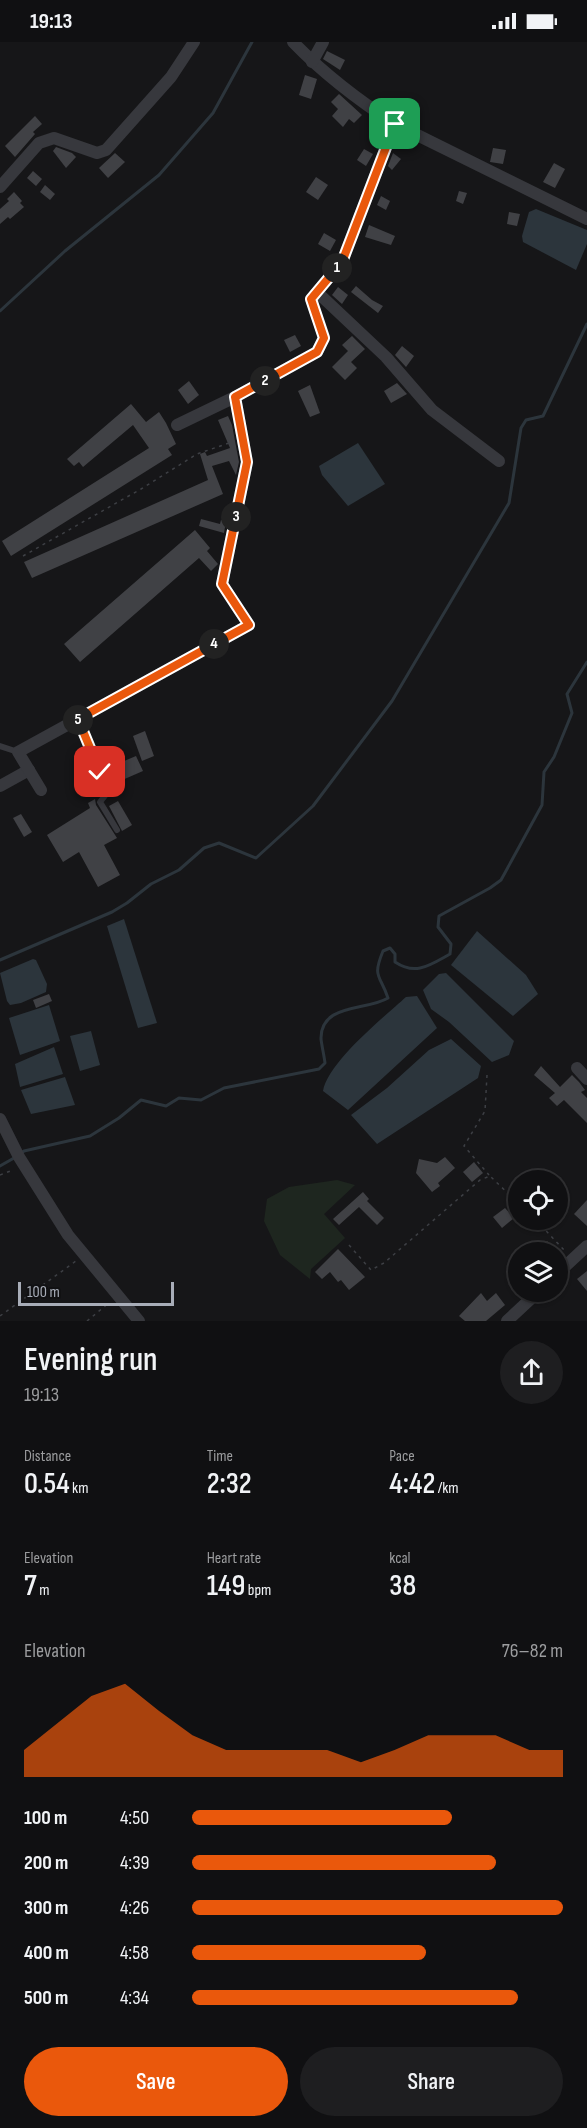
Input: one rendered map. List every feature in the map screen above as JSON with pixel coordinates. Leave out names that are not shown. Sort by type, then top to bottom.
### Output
[{"type":"street","points":[[0,187],[39,144],[54,138],[97,153],[106,150],[171,77],[194,42]]},
{"type":"street","points":[[292,42],[312,62],[368,107],[395,124],[587,219]]},
{"type":"street","points":[[312,62],[323,42]]},
{"type":"street","points":[[177,424],[235,397],[317,352],[324,338],[311,299],[342,262],[395,124]]},
{"type":"street","points":[[317,292],[386,357],[432,410],[499,461]]},
{"type":"street","points":[[41,790],[18,752],[249,625],[222,584],[247,462],[235,397]]},
{"type":"street","points":[[0,786],[29,770]]},
{"type":"street","points":[[577,1068],[587,1078]]},
{"type":"street","points":[[0,1119],[20,1157],[68,1235],[139,1321]]},
{"type":"street","points":[[568,1264],[587,1246]]},
{"type":"street","points":[[507,1321],[527,1302]]},
{"type":"lane","points":[[78,719],[108,792],[100,802],[117,830]]},
{"type":"lane","points":[[0,746],[18,752]]},
{"type":"path","points":[[23,556],[141,489],[197,453],[243,438]]},
{"type":"path","points":[[487,1075],[485,1111],[464,1146],[508,1193]]},
{"type":"path","points":[[0,1175],[20,1157]]},
{"type":"path","points":[[349,1245],[370,1270],[384,1263],[463,1193],[480,1180],[490,1176]]},
{"type":"path","points":[[545,1230],[573,1259]]},
{"type":"path","points":[[0,1316],[84,1255]]},
{"type":"path","points":[[87,1321],[117,1295]]},
{"type":"shaded area","points":[[536,209],[587,230],[587,244],[576,270],[523,242],[522,236],[529,212]]},
{"type":"shaded area","points":[[358,443],[385,484],[348,506],[322,475],[319,466]]},
{"type":"shaded area","points":[[124,919],[157,1023],[138,1028],[107,926]]},
{"type":"shaded area","points":[[477,931],[526,975],[538,994],[513,1016],[451,965]]},
{"type":"shaded area","points":[[33,959],[36,960],[47,984],[46,992],[21,1003],[10,1005],[0,973]]},
{"type":"shaded area","points":[[446,973],[514,1041],[509,1055],[492,1062],[449,1022],[431,1009],[423,990],[439,974]]},
{"type":"shaded area","points":[[417,996],[437,1028],[348,1110],[323,1091],[335,1067],[358,1041],[406,997]]},
{"type":"shaded area","points":[[49,1005],[60,1041],[20,1055],[9,1018]]},
{"type":"shaded area","points":[[91,1031],[100,1065],[80,1071],[70,1036]]},
{"type":"shaded area","points":[[451,1039],[481,1066],[478,1078],[377,1144],[351,1115],[387,1088],[429,1050]]},
{"type":"shaded area","points":[[54,1047],[63,1074],[20,1087],[15,1064]]},
{"type":"shaded area","points":[[65,1077],[75,1105],[31,1114],[21,1090]]},
{"type":"shaded area","points":[[337,1180],[355,1185],[324,1214],[345,1238],[311,1269],[310,1279],[280,1255],[264,1221],[267,1199],[289,1187]]},
{"type":"building","points":[[327,51],[345,60],[340,70],[323,59]]},
{"type":"building","points":[[305,75],[317,79],[311,99],[299,95]]},
{"type":"building","points":[[339,94],[362,115],[354,123],[349,119],[343,127],[332,116],[338,109],[331,102]]},
{"type":"building","points":[[35,116],[42,124],[33,132],[35,134],[15,157],[5,146]]},
{"type":"building","points":[[56,147],[76,157],[66,168],[53,151]]},
{"type":"building","points":[[493,148],[506,150],[503,164],[490,162]]},
{"type":"building","points":[[364,149],[373,154],[366,166],[357,160]]},
{"type":"building","points":[[115,153],[125,162],[108,178],[99,168]]},
{"type":"building","points":[[393,153],[401,159],[392,170],[388,166]]},
{"type":"building","points":[[554,163],[565,169],[555,188],[543,182]]},
{"type":"building","points":[[33,171],[42,179],[36,186],[27,178]]},
{"type":"building","points":[[316,177],[328,185],[318,200],[306,192]]},
{"type":"building","points":[[45,185],[55,194],[50,200],[40,192]]},
{"type":"building","points":[[459,191],[467,193],[463,204],[456,201]]},
{"type":"building","points":[[14,192],[24,207],[0,224],[0,209],[9,201],[7,199]]},
{"type":"building","points":[[381,196],[390,201],[386,210],[377,205]]},
{"type":"building","points":[[509,212],[520,214],[517,226],[507,224]]},
{"type":"building","points":[[369,225],[395,236],[391,245],[365,237]]},
{"type":"building","points":[[324,233],[336,240],[330,251],[318,244]]},
{"type":"building","points":[[356,286],[383,306],[378,313],[351,292]]},
{"type":"building","points":[[338,287],[348,295],[342,304],[332,295]]},
{"type":"building","points":[[295,335],[301,346],[290,352],[284,340]]},
{"type":"building","points":[[352,336],[365,349],[351,362],[357,368],[345,380],[332,367],[348,351],[342,345]]},
{"type":"building","points":[[402,346],[414,356],[406,367],[395,355]]},
{"type":"building","points":[[189,381],[199,395],[188,404],[178,390]]},
{"type":"building","points":[[397,383],[407,394],[391,403],[384,391]]},
{"type":"building","points":[[310,385],[320,413],[310,417],[298,391]]},
{"type":"building","points":[[131,404],[146,422],[159,412],[176,444],[168,449],[172,455],[11,556],[2,541],[149,448],[133,425],[83,467],[79,462],[74,466],[67,459]]},
{"type":"building","points":[[228,416],[239,462],[236,475],[229,461],[212,466],[223,494],[32,578],[24,562],[208,480],[200,454],[205,452],[207,456],[230,448],[218,420]]},
{"type":"building","points":[[201,519],[220,524],[221,520],[226,521],[224,533],[199,526]]},
{"type":"building","points":[[195,530],[210,548],[207,551],[218,564],[211,571],[199,558],[80,662],[64,644]]},
{"type":"building","points":[[145,731],[154,756],[142,761],[133,736]]},
{"type":"building","points":[[110,747],[117,764],[136,756],[143,771],[112,787],[98,753]]},
{"type":"building","points":[[88,758],[101,789],[95,792],[81,761]]},
{"type":"building","points":[[95,799],[96,805],[117,838],[104,845],[120,875],[98,887],[79,852],[63,862],[47,835],[90,808],[88,803]]},
{"type":"building","points":[[118,801],[132,825],[122,831],[109,806]]},
{"type":"building","points":[[21,814],[32,832],[24,837],[13,818]]},
{"type":"building","points":[[49,994],[52,1001],[36,1008],[33,1000]]},
{"type":"building","points":[[541,1066],[560,1087],[572,1075],[579,1082],[585,1090],[581,1092],[587,1098],[587,1123],[564,1100],[557,1106],[549,1098],[555,1093],[534,1075]]},
{"type":"building","points":[[445,1157],[455,1168],[438,1183],[440,1186],[432,1192],[416,1173],[419,1159],[437,1163]]},
{"type":"building","points":[[474,1162],[483,1173],[472,1182],[463,1172]]},
{"type":"building","points":[[363,1192],[369,1199],[367,1201],[384,1218],[377,1225],[359,1207],[339,1225],[333,1219]]},
{"type":"building","points":[[587,1200],[587,1226],[574,1214]]},
{"type":"building","points":[[505,1208],[508,1211],[508,1223],[502,1228],[493,1217]]},
{"type":"building","points":[[338,1249],[365,1277],[349,1290],[330,1272],[322,1279],[315,1272]]},
{"type":"building","points":[[587,1271],[587,1291],[577,1279]]},
{"type":"building","points":[[481,1293],[487,1301],[496,1293],[505,1305],[486,1321],[465,1321],[459,1316]]},
{"type":"waterway","points":[[0,311],[65,251],[159,175],[213,113],[252,42]]},
{"type":"waterway","points":[[0,960],[112,912],[151,884],[179,870],[204,848],[219,843],[256,858],[313,806],[392,701],[509,503],[521,428],[526,420],[543,416],[587,324]]},
{"type":"waterway","points":[[20,1154],[24,1151],[90,1136],[119,1118],[141,1100],[166,1106],[179,1098],[201,1100],[224,1088],[319,1069],[325,1063],[321,1039],[323,1027],[328,1019],[346,1010],[388,998],[378,976],[378,966],[383,951],[390,948],[395,954],[395,962],[416,969],[450,954],[451,944],[438,927],[439,916],[501,880],[542,805],[544,772],[554,757],[572,713],[567,694],[587,662]]},
{"type":"waterway","points":[[0,1166],[14,1158]]},
{"type":"route","points":[[100,772],[78,719],[249,625],[222,584],[247,462],[235,397],[317,352],[324,338],[311,299],[342,262],[395,124]]}]
